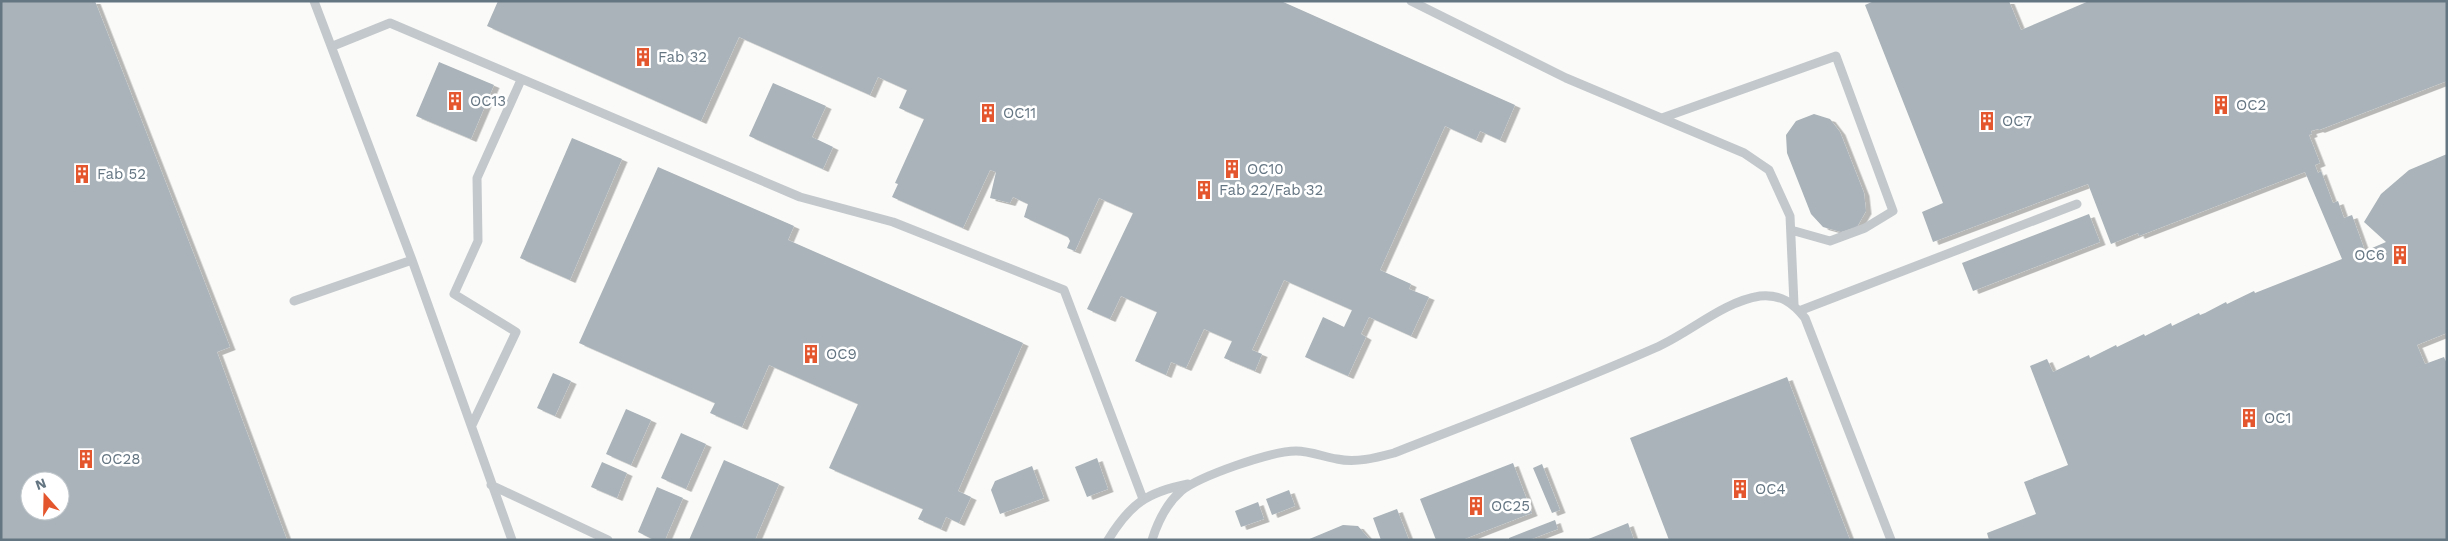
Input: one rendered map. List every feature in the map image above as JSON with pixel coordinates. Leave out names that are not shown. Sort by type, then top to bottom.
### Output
[{"type":"lane","points":[[314,1],[333,46],[412,260],[512,540]]},
{"type":"lane","points":[[1411,1],[1499,47],[1744,153],[1769,170],[1790,216],[1797,307]]},
{"type":"lane","points":[[333,46],[390,23],[800,197],[893,222],[1064,290],[1142,499]]},
{"type":"lane","points":[[1662,118],[1836,56],[1893,212],[1865,228],[1830,240],[1791,230]]},
{"type":"lane","points":[[472,425],[516,332],[454,294],[478,241],[477,178],[521,80]]},
{"type":"lane","points":[[1797,307],[2076,204]]},
{"type":"lane","points":[[294,301],[412,260]]},
{"type":"lane","points":[[1152,540],[1158,521],[1169,503],[1182,490],[1200,481],[1281,452],[1298,451],[1339,460],[1357,461],[1394,453],[1656,348],[1741,301],[1761,296],[1778,297],[1797,307],[1806,318],[1891,540]]},
{"type":"lane","points":[[1108,540],[1121,518],[1142,499],[1176,486],[1200,481]]},
{"type":"lane","points":[[491,485],[608,540]]},
{"type":"building","name":"Fab 52","points":[[1,1],[95,1],[230,347],[217,352],[287,540],[1,540]]},
{"type":"building","name":"Fab 22/Fab 32","points":[[498,1],[1281,1],[1515,105],[1500,140],[1480,131],[1476,140],[1445,126],[1380,270],[1411,284],[1409,289],[1429,297],[1411,336],[1369,317],[1361,334],[1366,337],[1348,376],[1305,357],[1323,317],[1344,327],[1352,310],[1284,280],[1252,350],[1262,354],[1255,371],[1224,358],[1232,341],[1204,329],[1186,368],[1171,362],[1166,375],[1135,361],[1157,312],[1121,296],[1110,319],[1087,309],[1133,213],[1099,198],[1075,251],[1067,248],[1070,241],[1068,237],[1024,217],[1028,204],[1013,197],[1010,203],[990,198],[996,172],[990,170],[963,228],[892,197],[898,184],[895,183],[924,119],[899,108],[907,90],[878,77],[870,95],[739,37],[701,121],[487,26]]},
{"type":"building","points":[[1874,1],[2009,1],[2021,30],[2089,1],[2447,1],[2447,81],[2319,130],[2311,131],[2312,134],[2309,135],[2320,163],[2315,165],[2318,173],[2321,171],[2333,203],[2338,201],[2344,218],[2352,215],[2365,251],[2386,242],[2364,222],[2381,194],[2409,170],[2447,154],[2447,333],[2417,345],[2425,364],[2444,357],[2447,364],[2447,540],[1989,540],[1987,533],[2036,514],[2024,482],[2068,465],[2030,366],[2047,359],[2053,372],[2089,355],[2090,358],[2116,345],[2117,347],[2144,334],[2145,336],[2171,323],[2172,326],[2199,313],[2200,315],[2205,313],[2226,302],[2227,304],[2254,291],[2255,293],[2342,259],[2305,172],[2139,236],[2138,233],[2111,244],[2088,184],[1933,242],[1922,212],[1943,203],[1865,5]]},
{"type":"building","name":"OC13","points":[[439,62],[494,85],[471,139],[416,116]]},
{"type":"building","points":[[773,83],[826,106],[812,137],[833,147],[823,169],[749,136]]},
{"type":"building","points":[[1814,114],[1830,119],[1840,132],[1864,193],[1866,211],[1857,227],[1841,232],[1823,227],[1811,214],[1787,153],[1786,135],[1796,121]]},
{"type":"building","points":[[572,138],[622,159],[570,280],[520,258]]},
{"type":"building","name":"OC9","points":[[658,167],[794,226],[788,240],[1023,343],[958,491],[971,497],[959,523],[946,517],[941,529],[918,519],[923,509],[829,468],[858,404],[769,365],[742,427],[710,413],[715,403],[579,343]]},
{"type":"building","points":[[2089,214],[2100,242],[1973,291],[1962,263]]},
{"type":"building","points":[[553,373],[571,381],[555,416],[537,408]]},
{"type":"building","name":"OC4","points":[[1787,377],[1850,540],[1669,540],[1630,438]]},
{"type":"building","points":[[626,409],[651,420],[631,465],[606,454]]},
{"type":"building","points":[[681,433],[706,444],[686,489],[661,478]]},
{"type":"building","points":[[1097,458],[1108,489],[1087,497],[1075,467]]},
{"type":"building","points":[[724,460],[779,484],[755,540],[689,540]]},
{"type":"building","points":[[602,462],[627,473],[617,498],[591,487]]},
{"type":"building","name":"OC25","points":[[1513,463],[1532,513],[1462,540],[1436,540],[1420,499]]},
{"type":"building","points":[[1542,464],[1560,510],[1552,513],[1533,468]]},
{"type":"building","points":[[1032,466],[1044,498],[1000,514],[991,490],[995,481]]},
{"type":"building","points":[[657,487],[683,498],[665,540],[654,540],[638,532]]},
{"type":"building","points":[[1289,490],[1295,506],[1272,515],[1266,499]]},
{"type":"building","points":[[1258,502],[1264,519],[1241,527],[1235,511]]},
{"type":"building","points":[[1397,509],[1409,540],[1381,540],[1373,518]]},
{"type":"building","points":[[1555,520],[1558,529],[1529,540],[1509,540],[1509,538]]},
{"type":"building","points":[[1628,523],[1634,540],[1586,540]]},
{"type":"building","points":[[1343,525],[1358,526],[1370,540],[1307,540]]},
{"type":"place","name":"Fab 32","points":[[643,57]]},
{"type":"place","name":"OC13","points":[[455,101]]},
{"type":"place","name":"OC2","points":[[2221,105]]},
{"type":"place","name":"OC11","points":[[988,113]]},
{"type":"place","name":"OC7","points":[[1987,121]]},
{"type":"place","name":"OC10","points":[[1232,169]]},
{"type":"place","name":"Fab 52","points":[[82,174]]},
{"type":"place","name":"Fab 22/Fab 32","points":[[1204,190]]},
{"type":"place","name":"OC6","points":[[2400,255]]},
{"type":"place","name":"OC9","points":[[811,354]]},
{"type":"place","name":"OC1","points":[[2249,418]]},
{"type":"place","name":"OC28","points":[[86,459]]},
{"type":"place","name":"OC4","points":[[1740,489]]},
{"type":"place","name":"OC25","points":[[1476,506]]}]
